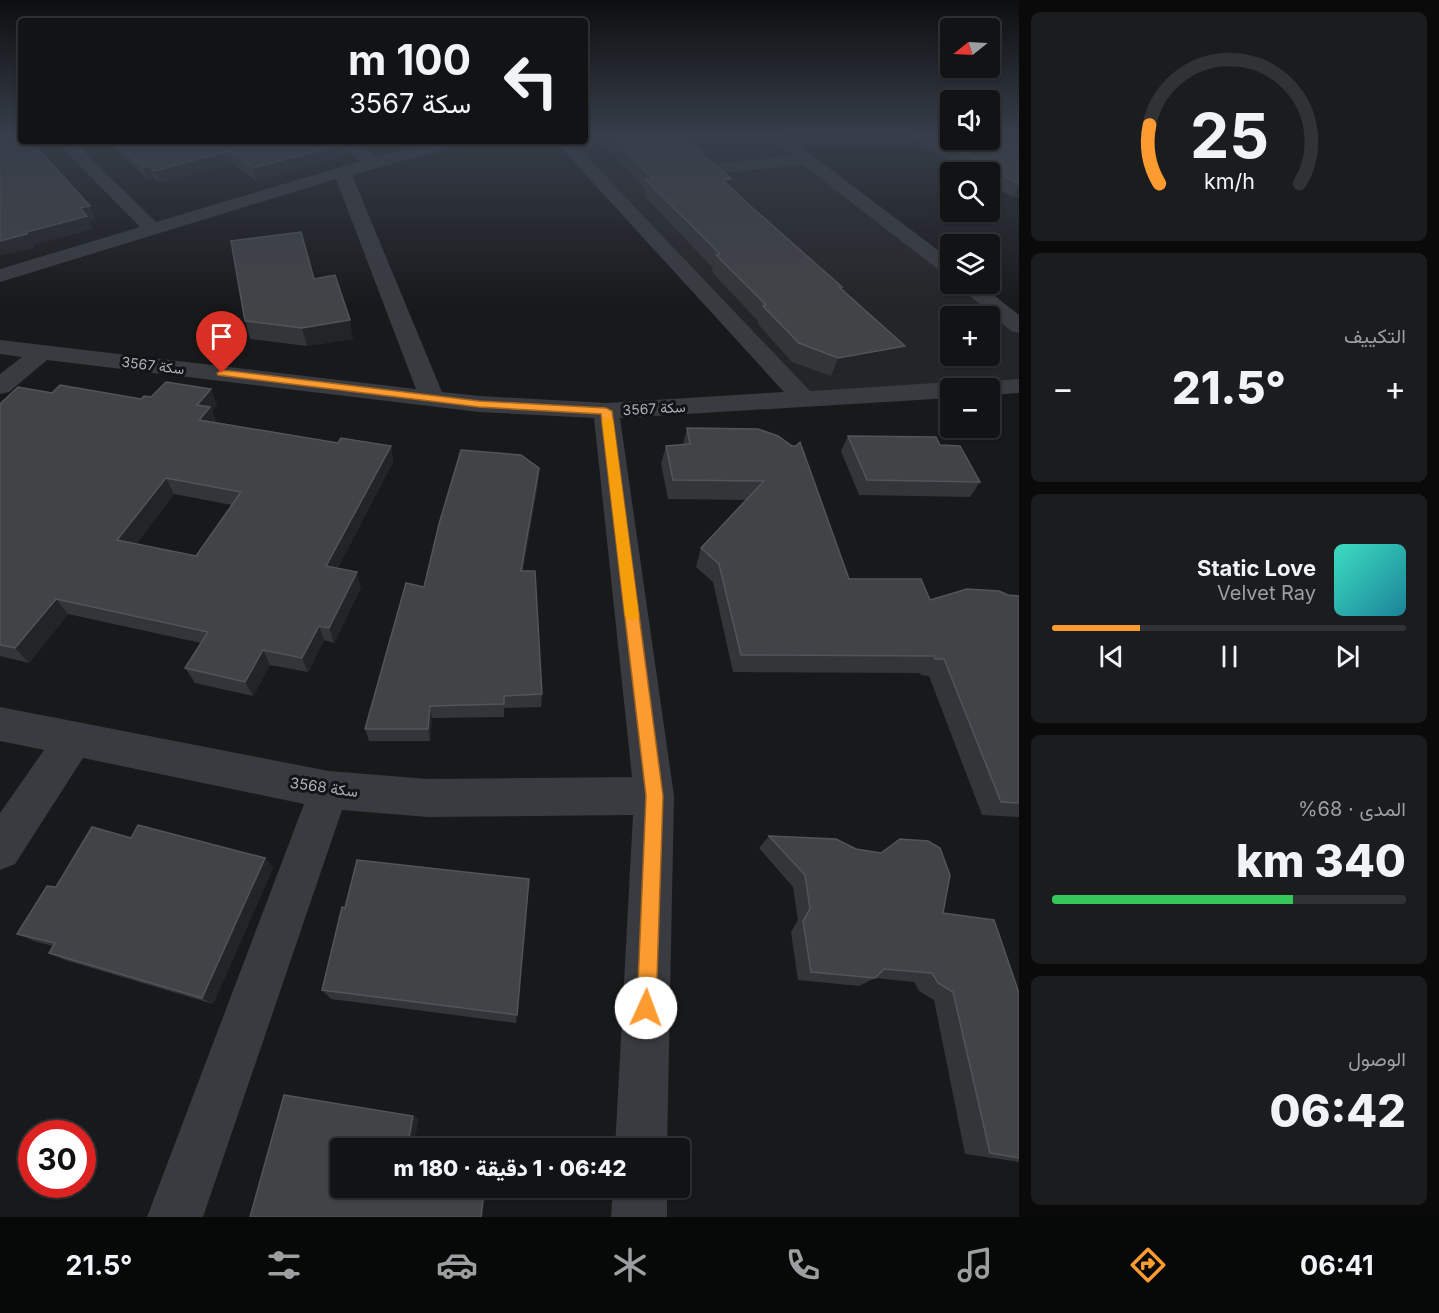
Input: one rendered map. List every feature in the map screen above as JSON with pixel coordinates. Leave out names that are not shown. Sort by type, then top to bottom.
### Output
[{"type":"street","points":[[114,191],[153,230]]},
{"type":"street","points":[[0,276],[281,191]]},
{"type":"street","points":[[349,191],[432,398]]},
{"type":"street","points":[[610,191],[804,399]]},
{"type":"street","points":[[850,191],[940,261]]},
{"type":"street","points":[[980,294],[1019,326]]},
{"type":"street","name":"سكة 3567","points":[[0,347],[479,404],[606,411],[940,391]]},
{"type":"street","points":[[0,387],[42,351]]},
{"type":"street","points":[[1000,387],[1019,386]]},
{"type":"street","points":[[606,411],[654,796],[641,1138]]},
{"type":"street","name":"سكة 3568","points":[[0,724],[329,790],[428,798],[654,796]]},
{"type":"street","points":[[0,849],[73,740]]},
{"type":"street","points":[[176,1217],[329,790]]},
{"type":"street","points":[[639,1217],[640,1198]]},
{"type":"shaded area","points":[[610,191],[848,191],[940,262],[940,294],[980,294],[995,306],[940,306],[940,366],[1000,366],[1000,310],[1019,326],[1019,386],[1000,387],[1000,378],[940,378],[940,389],[804,399]]},
{"type":"building","points":[[0,191],[76,191],[90,206],[80,208],[87,216],[0,241]]},
{"type":"building","points":[[657,191],[734,191],[905,346],[838,358],[799,343],[763,306],[766,305],[716,255],[720,254]]},
{"type":"building","points":[[301,232],[314,279],[335,275],[350,320],[302,328],[245,321],[231,241]]},
{"type":"building","points":[[166,382],[211,389],[197,405],[210,407],[199,420],[338,443],[341,438],[391,446],[326,566],[357,572],[329,628],[319,626],[302,658],[263,650],[245,682],[185,668],[208,632],[56,599],[15,648],[0,645],[0,404],[18,387],[52,393],[60,385],[141,399],[144,396],[151,397]],"holes":[[[166,478],[241,492],[196,556],[117,540]]]},
{"type":"building","points":[[687,428],[758,429],[778,436],[792,446],[800,442],[849,579],[921,579],[930,600],[967,589],[999,591],[1019,596],[1019,803],[1001,802],[944,659],[935,659],[934,656],[741,655],[719,564],[701,548],[764,481],[673,480],[666,446],[690,444]]},
{"type":"building","points":[[848,436],[936,437],[940,445],[960,446],[980,482],[867,480]]},
{"type":"building","points":[[461,450],[521,455],[539,468],[521,571],[535,571],[542,694],[504,696],[504,704],[430,706],[428,729],[365,729],[406,583],[424,587],[439,524]]},
{"type":"building","points":[[138,825],[265,858],[202,998],[49,953],[55,943],[17,934],[47,886],[56,887],[92,827],[131,838]]},
{"type":"building","points":[[769,836],[836,839],[856,849],[881,853],[900,839],[928,841],[940,848],[950,875],[943,913],[994,920],[1019,993],[1019,1158],[990,1153],[953,992],[938,983],[932,973],[884,969],[875,978],[811,972],[803,921],[810,909],[805,875]]},
{"type":"building","points":[[357,860],[529,879],[517,1015],[322,990],[342,907],[345,908]]},
{"type":"building","points":[[284,1095],[413,1116],[409,1138],[330,1138],[330,1198],[483,1198],[481,1217],[250,1217]]},
{"type":"slow traffic","points":[[608,420],[632,616]]},
{"type":"route","points":[[222,373],[479,404],[606,411],[654,796],[646,1008]]}]
